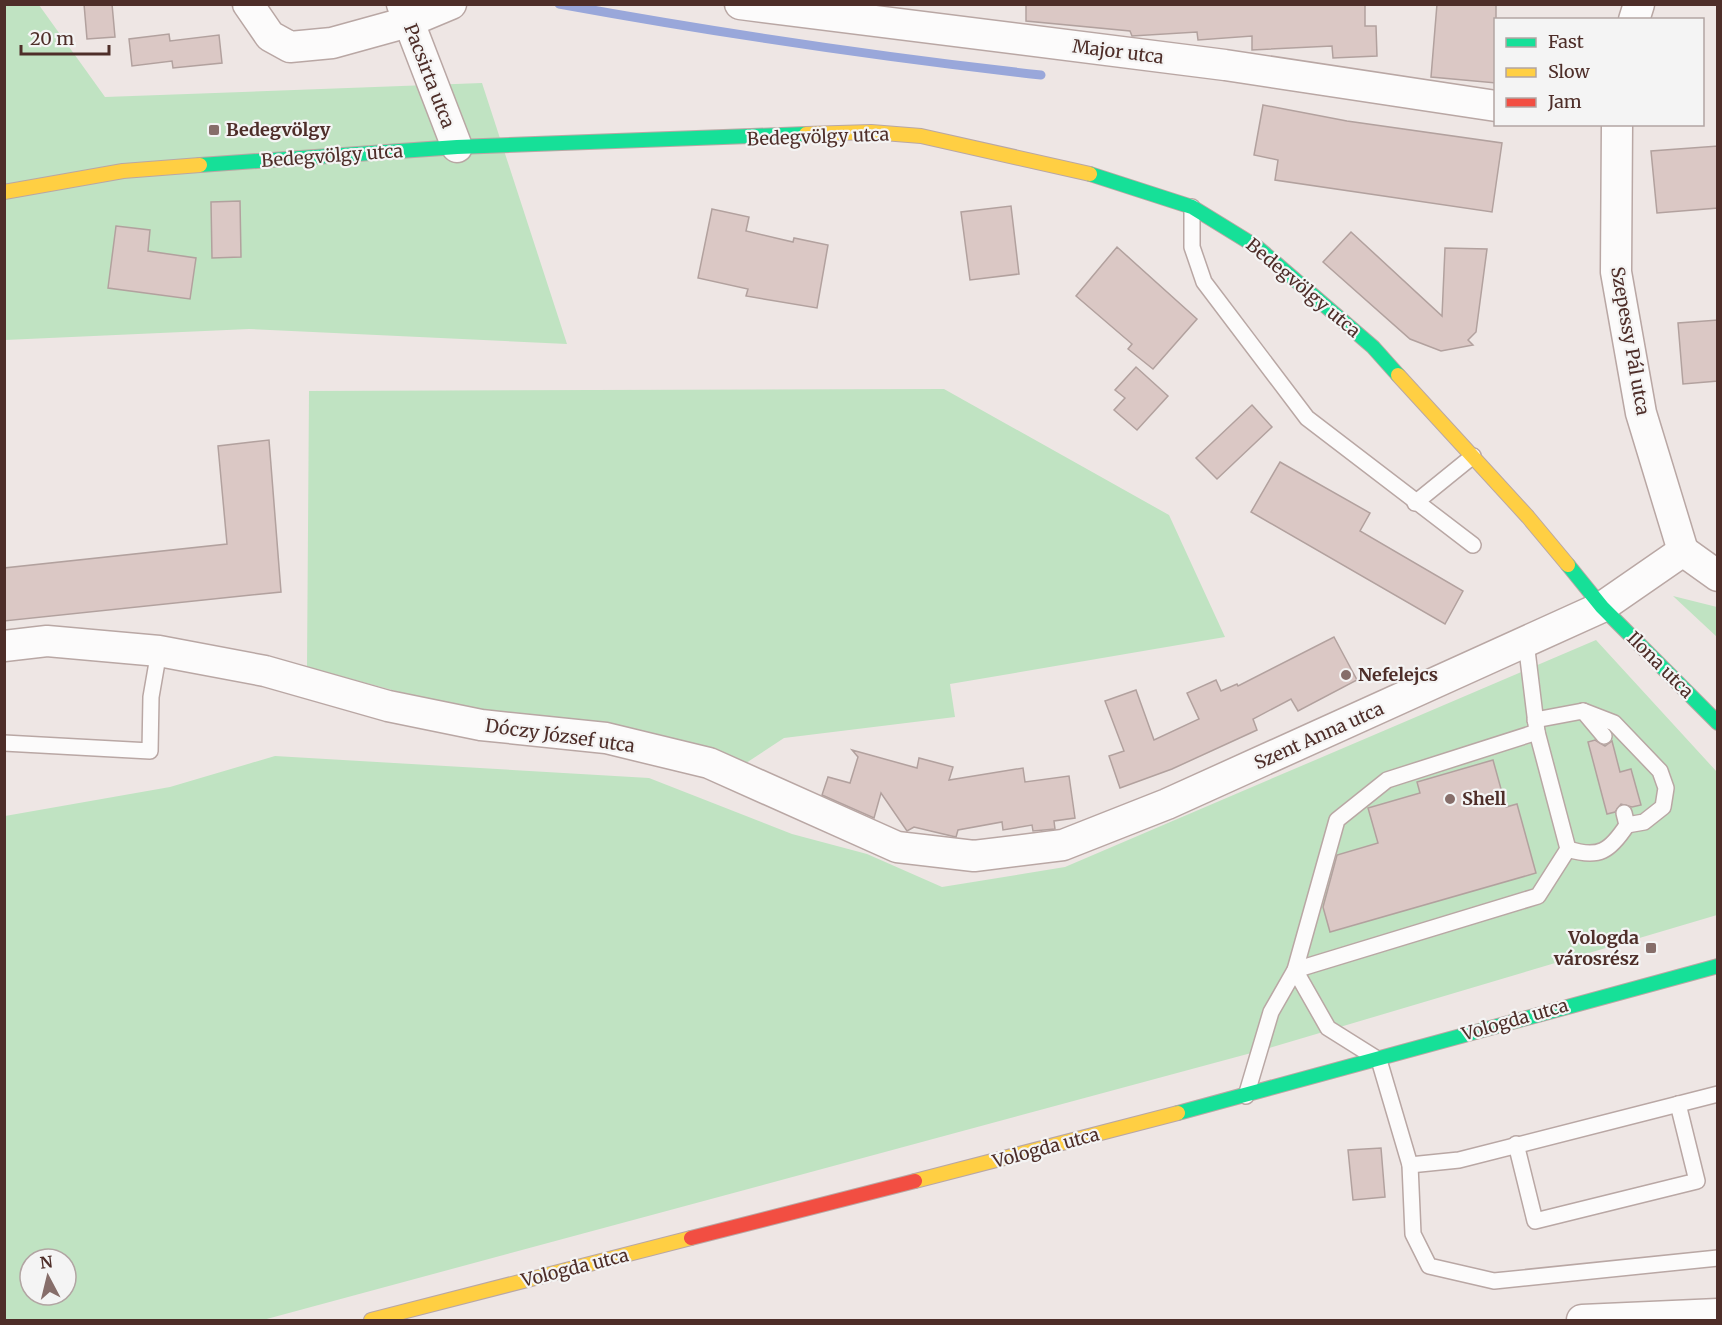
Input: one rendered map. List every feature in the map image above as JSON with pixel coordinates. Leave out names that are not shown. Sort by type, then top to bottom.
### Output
[{"type":"street","points":[[248,4],[270,36],[290,47],[332,43],[405,13],[451,4]]},
{"type":"street","name":"Major utca","points":[[740,4],[1225,65],[1494,106]]},
{"type":"street","name":"Pacsirta utca","points":[[405,13],[458,147]]},
{"type":"street","name":"Szepessy Pál utca","points":[[1617,126],[1616,272],[1641,413],[1683,551]]},
{"type":"street","name":"Bedegvölgy utca","points":[[4,192],[123,171],[458,147],[871,132],[921,136],[1102,177],[1192,207],[1257,247],[1373,346],[1528,517],[1602,607]]},
{"type":"street","points":[[1683,551],[1718,576]]},
{"type":"street","name":"Szent Anna utca","points":[[1167,804],[1602,607],[1683,551]]},
{"type":"street","name":"Ilona utca","points":[[1602,607],[1718,723]]},
{"type":"street","name":"Dóczy József utca","points":[[4,646],[47,641],[159,651],[265,671],[388,705],[481,725],[606,738],[709,763],[897,847],[974,856],[1063,845],[1167,804]]},
{"type":"street","name":"Vologda utca","points":[[371,1320],[1246,1096],[1549,1010],[1718,966]]},
{"type":"street","points":[[1582,1320],[1718,1314]]},
{"type":"lane","points":[[1192,207],[1192,247],[1204,282],[1307,418],[1473,545]]},
{"type":"lane","points":[[1415,502],[1473,456]]},
{"type":"lane","points":[[1295,970],[1538,896],[1568,849],[1536,726],[1526,642]]},
{"type":"lane","points":[[4,743],[150,751],[151,697],[159,651]]},
{"type":"lane","points":[[1583,711],[1604,735]]},
{"type":"lane","points":[[1246,1096],[1271,1012],[1295,970],[1337,820],[1387,780],[1583,711],[1614,723],[1660,771],[1666,788],[1663,807],[1644,822],[1625,819],[1612,847],[1586,855],[1568,849]]},
{"type":"lane","points":[[1295,970],[1328,1028],[1379,1060],[1410,1165],[1413,1234],[1429,1266],[1494,1281],[1718,1258]]},
{"type":"lane","points":[[1410,1165],[1460,1160],[1718,1094]]},
{"type":"lane","points":[[1516,1144],[1535,1221],[1593,1207],[1697,1181],[1678,1104]]},
{"type":"green space","points":[[4,5],[39,5],[105,97],[482,83],[567,344],[249,329],[5,340]]},
{"type":"green space","points":[[944,389],[1169,515],[1225,637],[950,684],[955,717],[784,738],[740,767],[481,714],[307,667],[309,391]]},
{"type":"green space","points":[[1673,596],[1717,607],[1717,637]]},
{"type":"green space","points":[[1596,640],[1717,772],[1717,915],[1266,1049],[263,1320],[5,1320],[5,816],[170,787],[275,756],[649,778],[792,834],[867,854],[942,887],[1065,867]]},
{"type":"building","points":[[84,4],[112,4],[115,37],[87,39]]},
{"type":"building","points":[[1026,4],[1365,4],[1365,26],[1376,26],[1377,56],[1333,58],[1332,46],[1252,50],[1252,36],[1198,40],[1197,32],[1132,36],[1130,31],[1026,21]]},
{"type":"building","points":[[1437,4],[1496,4],[1494,83],[1431,77]]},
{"type":"building","points":[[169,34],[170,41],[219,35],[222,63],[173,68],[172,61],[132,66],[129,39]]},
{"type":"building","points":[[1263,105],[1347,121],[1502,143],[1492,212],[1275,180],[1278,160],[1254,155]]},
{"type":"building","points":[[1718,146],[1718,208],[1657,213],[1651,151]]},
{"type":"building","points":[[240,201],[241,257],[212,258],[211,202]]},
{"type":"building","points":[[1011,206],[1019,274],[970,280],[961,212]]},
{"type":"building","points":[[712,209],[749,217],[746,231],[793,242],[794,238],[828,245],[817,308],[746,296],[748,289],[698,278]]},
{"type":"building","points":[[116,226],[150,230],[148,251],[196,258],[190,299],[108,288]]},
{"type":"building","points":[[1351,232],[1442,316],[1445,248],[1487,249],[1476,332],[1468,340],[1473,345],[1441,351],[1410,339],[1323,262]]},
{"type":"building","points":[[1117,247],[1197,319],[1153,369],[1128,349],[1132,344],[1076,296]]},
{"type":"building","points":[[1718,320],[1718,381],[1683,384],[1678,323]]},
{"type":"building","points":[[1136,367],[1168,396],[1137,430],[1114,410],[1125,398],[1115,390]]},
{"type":"building","points":[[1252,405],[1272,427],[1217,479],[1196,458]]},
{"type":"building","points":[[269,440],[281,592],[4,621],[4,568],[227,544],[218,446]]},
{"type":"building","points":[[1280,462],[1370,513],[1360,531],[1463,591],[1445,624],[1251,512]]},
{"type":"building","points":[[1334,637],[1357,680],[1298,711],[1291,699],[1253,719],[1257,730],[1172,769],[1120,788],[1109,756],[1124,751],[1105,701],[1136,690],[1154,740],[1199,719],[1187,693],[1216,680],[1221,691],[1237,684],[1238,686]]},
{"type":"building","points":[[1595,740],[1605,746],[1612,741],[1620,772],[1631,769],[1641,805],[1632,807],[1621,804],[1615,812],[1607,814],[1588,742]]},
{"type":"building","points":[[852,750],[917,768],[919,758],[953,767],[949,780],[1023,768],[1025,782],[1069,776],[1075,818],[1054,821],[1055,829],[1033,831],[1032,825],[1003,830],[1002,822],[958,830],[956,837],[914,827],[907,831],[881,793],[874,818],[822,795],[828,777],[850,783],[858,757]]},
{"type":"building","points":[[1493,760],[1506,807],[1517,804],[1536,873],[1330,932],[1323,907],[1337,855],[1378,843],[1368,808],[1420,793],[1417,782]]},
{"type":"building","points":[[1381,1148],[1385,1197],[1353,1200],[1348,1150]]},
{"type":"waterway","points":[[559,4],[799,44],[1041,75]]},
{"type":"traffic: fast","points":[[200,165],[457,147],[806,134]]},
{"type":"traffic: fast","points":[[1090,174],[1192,207],[1257,247],[1373,347],[1398,375]]},
{"type":"traffic: fast","points":[[1568,565],[1602,607],[1718,723]]},
{"type":"traffic: fast","points":[[1178,1113],[1718,966]]},
{"type":"traffic: slow","points":[[806,134],[871,132],[921,136],[1090,174]]},
{"type":"traffic: slow","points":[[4,192],[123,171],[200,165]]},
{"type":"traffic: slow","points":[[1398,375],[1528,517],[1568,565]]},
{"type":"traffic: slow","points":[[915,1181],[1178,1113]]},
{"type":"traffic: slow","points":[[371,1320],[691,1238]]},
{"type":"traffic: jam","points":[[691,1238],[915,1181]]},
{"type":"place","name":"Bedegvölgy","points":[[214,130]]},
{"type":"place","name":"Nefelejcs","points":[[1346,675]]},
{"type":"place","name":"Shell","points":[[1450,799]]},
{"type":"place","name":"Vologda városrész","points":[[1651,948]]}]
